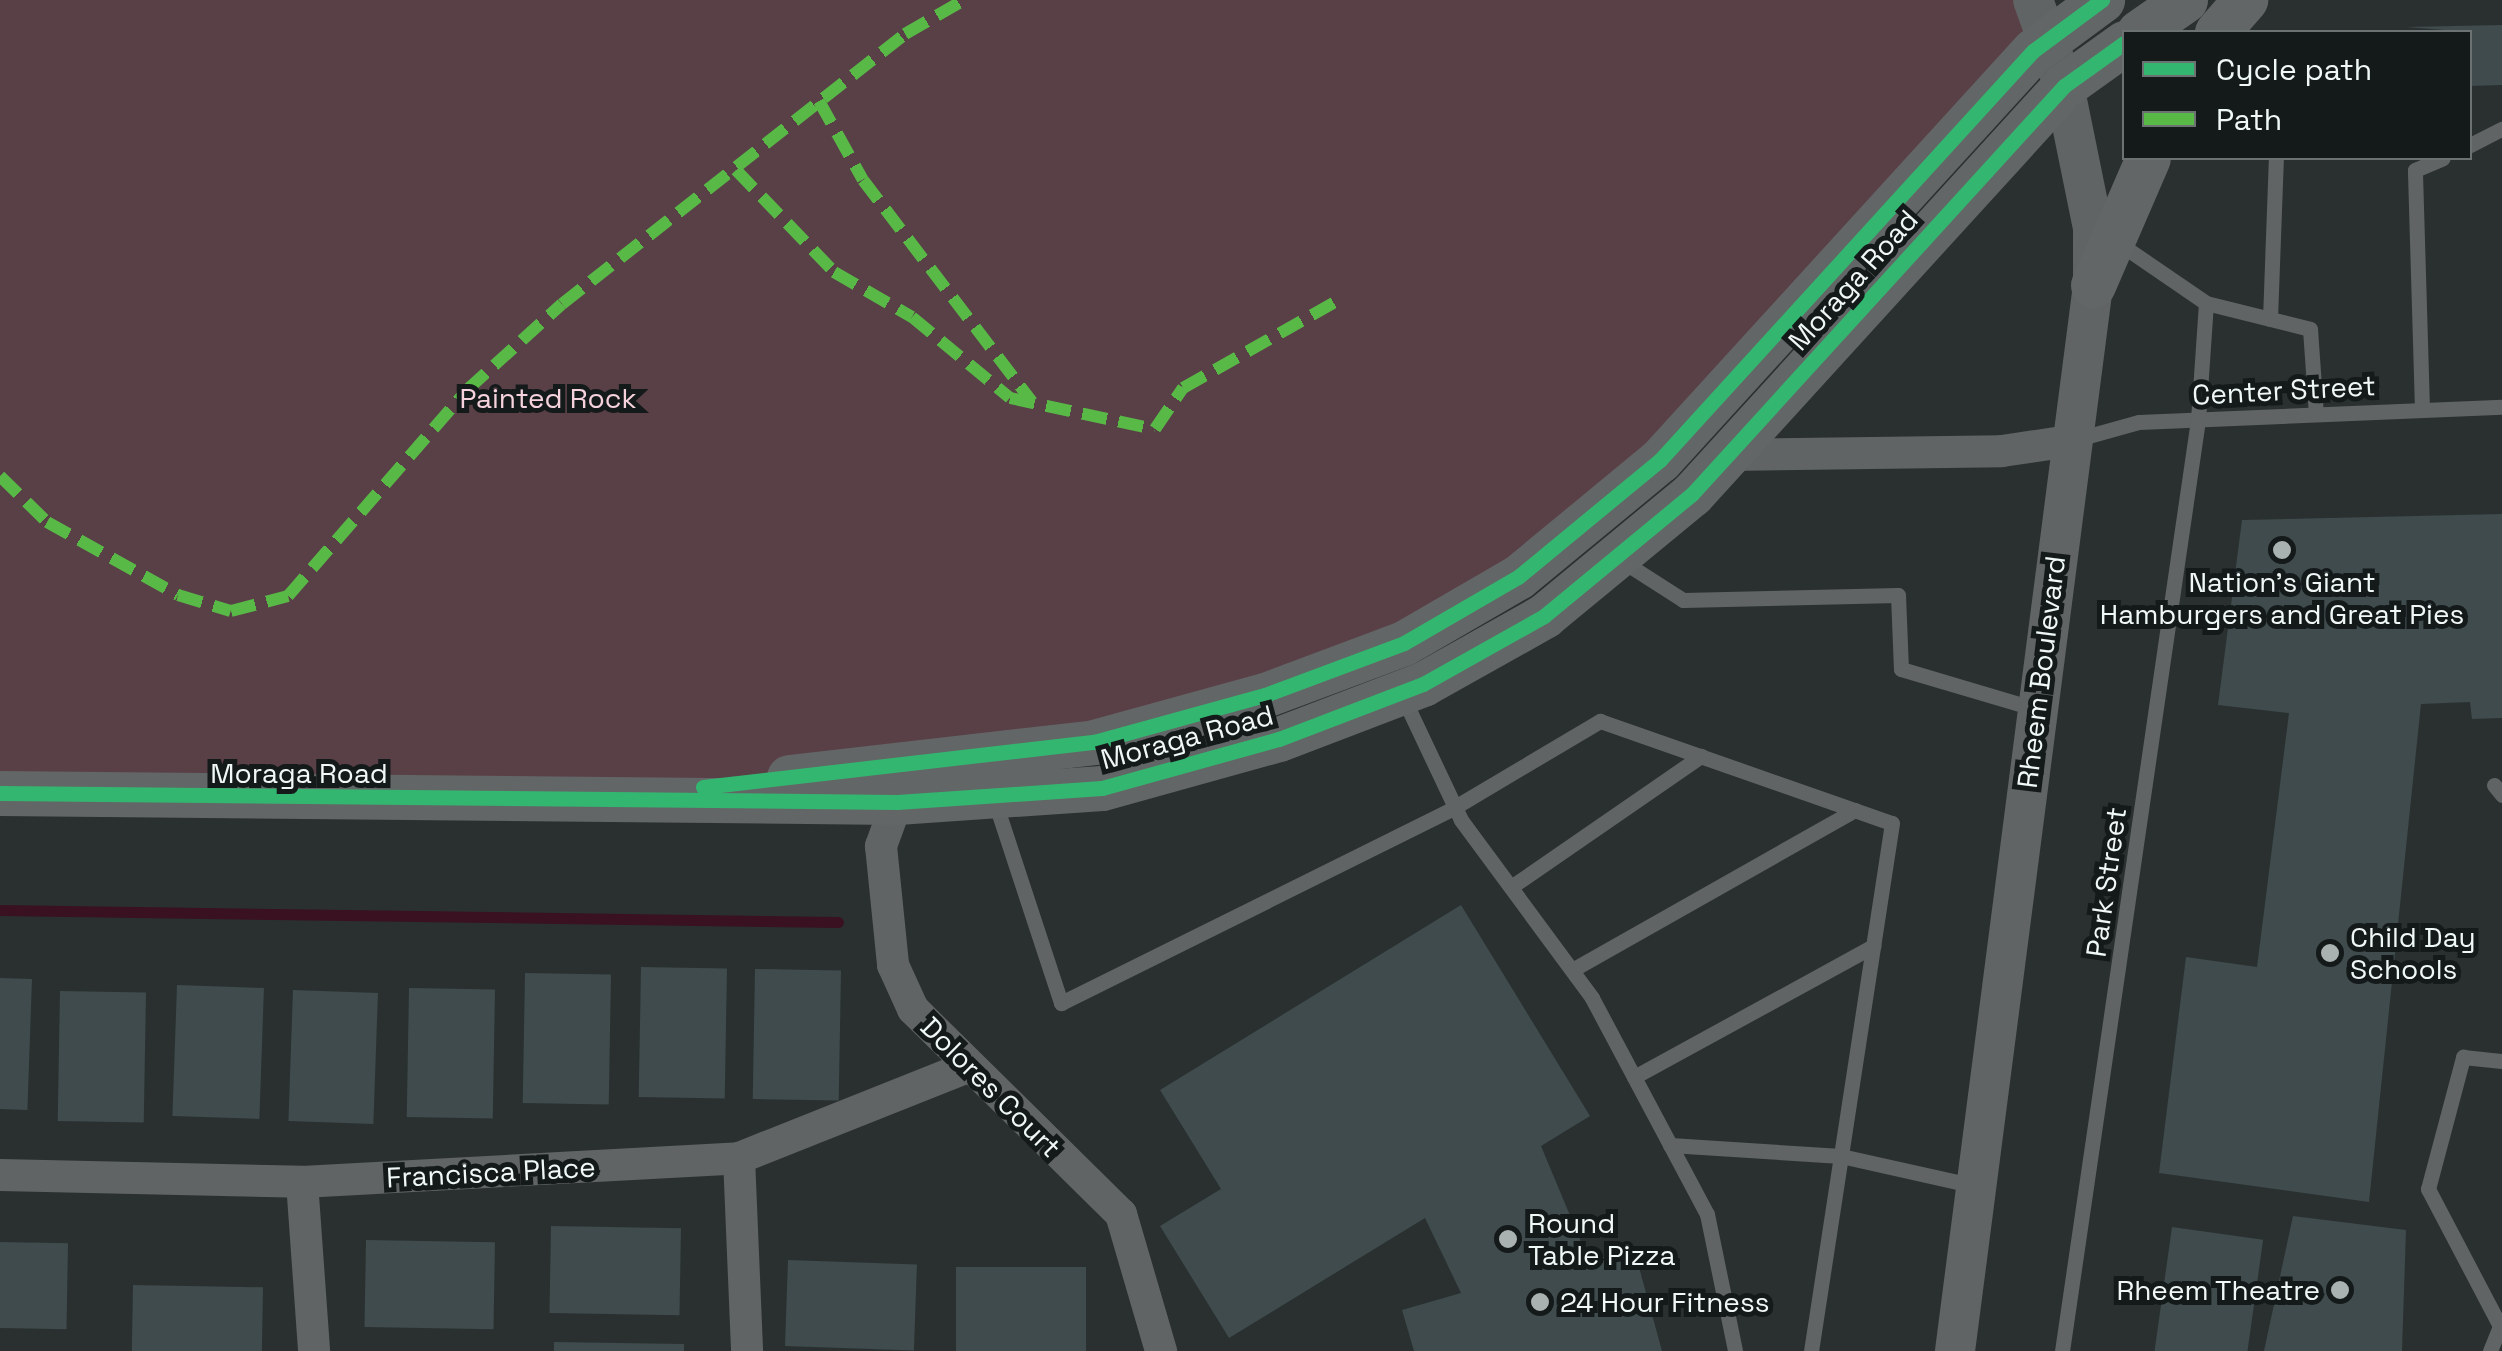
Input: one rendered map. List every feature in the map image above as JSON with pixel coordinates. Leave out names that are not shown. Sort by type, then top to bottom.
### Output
[{"type":"main road","name":"Moraga Road","points":[[598,799],[1094,742],[1265,695],[1394,671],[1518,578],[1660,460],[2044,44],[2102,0]]},
{"type":"main road","points":[[2143,30],[2185,0]]},
{"type":"main road","name":"Moraga Road","points":[[0,793],[898,802],[1102,788],[1394,671],[1544,616],[1727,455],[2064,86],[2122,44]]},
{"type":"main road","points":[[2093,285],[2118,242],[2147,160]]},
{"type":"street","name":"Rheem Boulevard","points":[[1954,1351],[2093,285],[2092,228],[2064,86],[2044,44],[2032,0]]},
{"type":"street","points":[[1727,455],[2002,451],[2070,441]]},
{"type":"street","name":"Dolores Court","points":[[898,802],[881,846],[893,965],[913,1009],[965,1068],[1121,1214],[1161,1351]]},
{"type":"street","name":"Francisca Place","points":[[0,1176],[302,1182],[738,1158],[965,1068]]},
{"type":"street","points":[[738,1158],[748,1351]]},
{"type":"street","points":[[302,1182],[314,1351]]},
{"type":"lane","points":[[2472,144],[2502,129]]},
{"type":"lane","points":[[2270,319],[2276,160]]},
{"type":"lane","points":[[2422,408],[2415,170],[2438,160]]},
{"type":"lane","points":[[2118,242],[2206,303],[2310,329],[2316,414]]},
{"type":"lane","name":"Park Street","points":[[2062,1351],[2198,420],[2206,303]]},
{"type":"lane","name":"Center Street","points":[[2070,441],[2139,422],[2422,408],[2502,408]]},
{"type":"lane","points":[[1616,556],[1683,600],[1898,595],[1901,669],[2036,709]]},
{"type":"lane","points":[[1394,671],[1455,808],[1572,970],[1707,1214],[1735,1351]]},
{"type":"lane","points":[[992,796],[1061,1002],[1455,808],[1600,721],[1892,823],[1811,1351]]},
{"type":"lane","points":[[1511,887],[1702,756]]},
{"type":"lane","points":[[1572,970],[1855,810]]},
{"type":"lane","points":[[1634,1077],[1873,946]]},
{"type":"lane","points":[[2490,1351],[2501,1324],[2428,1190],[2462,1057],[2502,1061]]},
{"type":"lane","points":[[1670,1145],[1841,1156],[1976,1186]]},
{"type":"green space","name":"Painted Rock","points":[[0,0],[2033,0],[2044,44],[1518,577],[1094,742],[599,799],[0,793]]},
{"type":"building","points":[[2502,25],[2502,85],[2472,86],[2472,30],[2406,27]]},
{"type":"building","points":[[2502,514],[2502,718],[2472,719],[2470,702],[2421,704],[2369,1202],[2159,1173],[2186,957],[2257,967],[2289,713],[2218,705],[2242,520]]},
{"type":"building","points":[[1461,905],[1590,1116],[1541,1146],[1589,1261],[1634,1249],[1662,1351],[1414,1351],[1402,1310],[1461,1293],[1425,1218],[1229,1338],[1160,1226],[1221,1189],[1160,1090]]},
{"type":"building","points":[[641,967],[727,969],[725,1098],[639,1097]]},
{"type":"building","points":[[755,969],[841,971],[839,1100],[753,1099]]},
{"type":"building","points":[[525,973],[611,975],[609,1104],[523,1103]]},
{"type":"building","points":[[0,978],[32,979],[27,1110],[0,1109]]},
{"type":"building","points":[[177,985],[264,988],[259,1119],[172,1116]]},
{"type":"building","points":[[409,988],[495,990],[493,1118],[407,1117]]},
{"type":"building","points":[[293,990],[378,993],[373,1124],[288,1121]]},
{"type":"building","points":[[60,991],[146,993],[144,1122],[58,1121]]},
{"type":"building","name":"Rheem Theatre","points":[[2293,1216],[2406,1230],[2402,1351],[2264,1351]]},
{"type":"building","points":[[551,1226],[681,1228],[679,1315],[549,1313]]},
{"type":"building","points":[[2172,1227],[2263,1240],[2247,1351],[2155,1351]]},
{"type":"building","points":[[366,1240],[495,1242],[493,1329],[364,1327]]},
{"type":"building","points":[[0,1242],[68,1243],[66,1329],[0,1328]]},
{"type":"building","points":[[788,1260],[917,1265],[914,1350],[785,1346]]},
{"type":"building","points":[[956,1267],[1086,1267],[1086,1351],[956,1351]]},
{"type":"building","points":[[133,1285],[263,1287],[262,1351],[132,1351]]},
{"type":"building","points":[[554,1342],[684,1344],[684,1351],[554,1351]]},
{"type":"waterway","points":[[0,910],[838,922]]},
{"type":"marked path","points":[[0,476],[47,522],[178,595],[231,611],[288,596],[467,390],[562,304],[905,34],[964,0]]},
{"type":"marked path","points":[[819,101],[863,180],[1032,402]]},
{"type":"marked path","points":[[736,170],[834,272],[912,317],[1010,398],[1155,429],[1183,388],[1342,298]]},
{"type":"cycle path","points":[[703,787],[1094,742],[1265,695],[1404,643],[1518,577],[1660,460],[2033,51],[2102,0]]},
{"type":"cycle path","points":[[0,793],[897,802],[1102,788],[1279,739],[1423,684],[1544,616],[1692,494],[2064,86],[2122,44]]},
{"type":"place","name":"Nation's Giant Hamburgers and Great Pies","points":[[2282,550]]},
{"type":"place","name":"Child Day Schools","points":[[2330,953]]},
{"type":"place","name":"Round Table Pizza","points":[[1508,1239]]},
{"type":"place","name":"Rheem Theatre","points":[[2340,1290]]},
{"type":"place","name":"24 Hour Fitness","points":[[1540,1302]]}]
